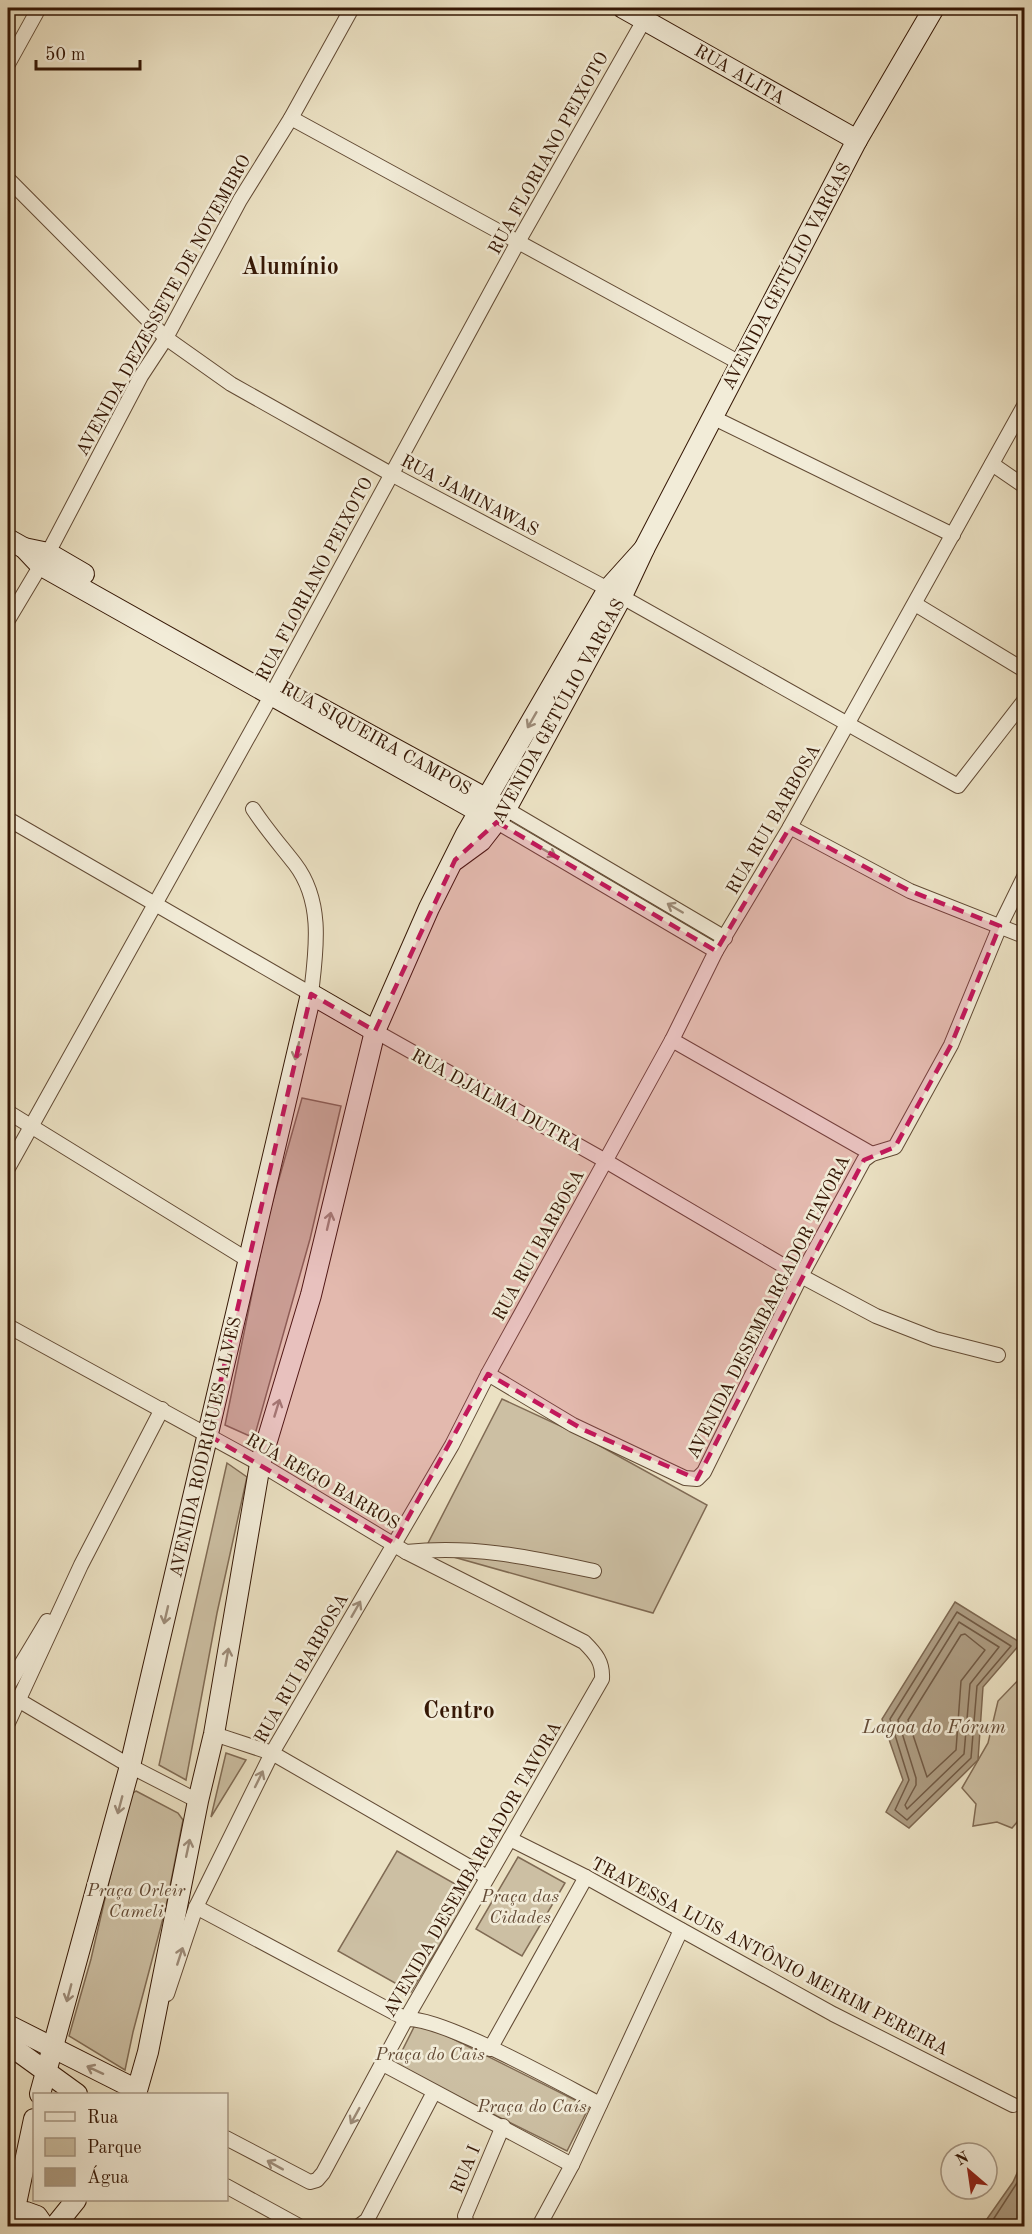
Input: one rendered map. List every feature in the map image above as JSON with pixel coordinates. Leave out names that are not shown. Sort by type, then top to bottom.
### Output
[{"type":"street","points":[[8,64],[39,8]]},
{"type":"street","name":"AVENIDA DEZESSETE DE NOVEMBRO","points":[[8,620],[44,559],[141,376],[166,338],[240,201],[291,118],[352,8]]},
{"type":"street","name":"RUA ALITA","points":[[622,8],[647,14],[858,140]]},
{"type":"street","name":"AVENIDA GETÚLIO VARGAS","points":[[455,860],[474,848],[501,816],[555,700],[615,593],[644,549],[858,140],[934,8]]},
{"type":"street","name":"RUA FLORIANO PEIXOTO","points":[[8,1168],[518,242],[647,14]]},
{"type":"street","points":[[291,118],[740,363]]},
{"type":"street","name":"RUA JAMINAWAS","points":[[8,179],[166,338],[231,384],[391,474],[615,593],[958,786],[1024,701]]},
{"type":"street","name":"RUA RUI BARBOSA","points":[[148,2052],[196,1907],[272,1753],[452,1445],[604,1160],[672,1040],[716,951],[790,827],[1024,405]]},
{"type":"street","points":[[712,417],[953,535]]},
{"type":"street","points":[[992,464],[1024,486]]},
{"type":"street","name":"RUA SIQUEIRA CAMPOS","points":[[16,543],[273,690],[725,938]]},
{"type":"street","points":[[915,603],[1024,670]]},
{"type":"street","name":"AVENIDA GETÚLIO VARGAS","points":[[375,1031],[429,908],[458,850],[483,806],[555,700]]},
{"type":"street","name":"AVENIDA RODRIGUES ALVES","points":[[40,2093],[130,1766],[311,994],[316,931],[311,896],[297,866],[273,838],[254,809]]},
{"type":"street","name":"RUA SIQUEIRA CAMPOS","points":[[501,816],[716,951]]},
{"type":"street","name":"RUA DJALMA DUTRA","points":[[8,819],[604,1160],[801,1276],[876,1316],[935,1339],[998,1355]]},
{"type":"street","points":[[790,827],[910,891],[1024,936]]},
{"type":"street","name":"AVENIDA DESEMBARGADOR TAVORA","points":[[488,1374],[584,1430],[685,1478],[697,1479],[704,1472],[801,1276],[864,1160],[872,1154],[895,1147],[951,1045],[1000,926],[1024,877]]},
{"type":"street","points":[[8,2025],[140,2093],[198,1801],[214,1734],[260,1464],[311,1295],[375,1031]]},
{"type":"street","points":[[672,1040],[872,1154]]},
{"type":"street","points":[[8,1112],[248,1260]]},
{"type":"street","name":"RUA REGO BARROS","points":[[8,1326],[260,1464],[406,1551],[584,1642],[603,1666],[602,1679]]},
{"type":"street","points":[[8,1723],[13,1698],[162,1409]]},
{"type":"street","points":[[406,1551],[466,1548],[594,1571]]},
{"type":"street","points":[[8,1686],[81,1565]]},
{"type":"street","name":"AVENIDA DESEMBARGADOR TAVORA","points":[[228,2139],[309,2182],[317,2180],[323,2174],[406,2019],[602,1679]]},
{"type":"street","points":[[13,1698],[130,1766],[198,1801]]},
{"type":"street","points":[[214,1734],[272,1753],[487,1877]]},
{"type":"street","name":"TRAVESSA LUIS ANTÔNIO MEIRIM PEREIRA","points":[[510,1839],[586,1878],[833,2014],[1012,2105]]},
{"type":"street","points":[[490,2049],[586,1878]]},
{"type":"street","points":[[196,1907],[406,2019],[423,2020],[490,2049],[600,2104]]},
{"type":"street","points":[[539,2226],[572,2165],[681,1930]]},
{"type":"street","points":[[8,2043],[76,2093]]},
{"type":"street","points":[[383,2064],[503,2126],[572,2165]]},
{"type":"street","points":[[359,2226],[367,2220],[434,2092]]},
{"type":"street","points":[[11,2220],[33,2123]]},
{"type":"street","name":"RUA I","points":[[467,2226],[465,2216],[503,2126]]},
{"type":"street","points":[[228,2187],[299,2226]]},
{"type":"street","points":[[55,2226],[74,2201]]},
{"type":"street","points":[[11,2220],[26,2212],[37,2216],[44,2226]]},
{"type":"highlighted area","points":[[497,822],[716,951],[790,827],[910,891],[1000,926],[951,1045],[895,1147],[864,1160],[697,1479],[584,1430],[488,1374],[394,1543],[208,1435],[311,994],[375,1031],[455,860]]},
{"type":"green space","points":[[302,1098],[341,1106],[310,1239],[254,1438],[225,1425],[267,1221]]},
{"type":"green space","points":[[502,1399],[582,1436],[707,1505],[653,1613],[425,1549]]},
{"type":"green space","points":[[227,1463],[247,1477],[217,1613],[186,1780],[159,1765]]},
{"type":"green space","points":[[1024,1674],[1024,1814],[1012,1828],[997,1822],[973,1826],[976,1804],[962,1788],[988,1743],[998,1701]]},
{"type":"green space","points":[[226,1753],[246,1760],[211,1817]]},
{"type":"green space","name":"Praça Orleir Cameli","points":[[136,1791],[178,1813],[183,1820],[166,1907],[125,2070],[69,2036],[91,1959],[129,1795]]},
{"type":"green space","points":[[397,1851],[471,1893],[411,1992],[338,1951]]},
{"type":"green space","name":"Praça das Cidades","points":[[518,1857],[565,1883],[522,1956],[476,1929]]},
{"type":"green space","points":[[417,2021],[589,2107],[567,2151],[395,2065]]},
{"type":"water","name":"Lagoa do Fórum","points":[[955,1602],[1021,1643],[983,1687],[978,1760],[909,1828],[886,1812],[903,1780],[882,1719]]},
{"type":"water","points":[[1024,2158],[1024,2226],[982,2226],[1013,2182]]},
{"type":"district","name":"Alumínio","points":[[290,266]]},
{"type":"district","name":"Centro","points":[[459,1710]]},
{"type":"park label","name":"Praça do Cais","points":[[430,2054]]},
{"type":"park label","name":"Praça do Caís","points":[[532,2106]]}]
